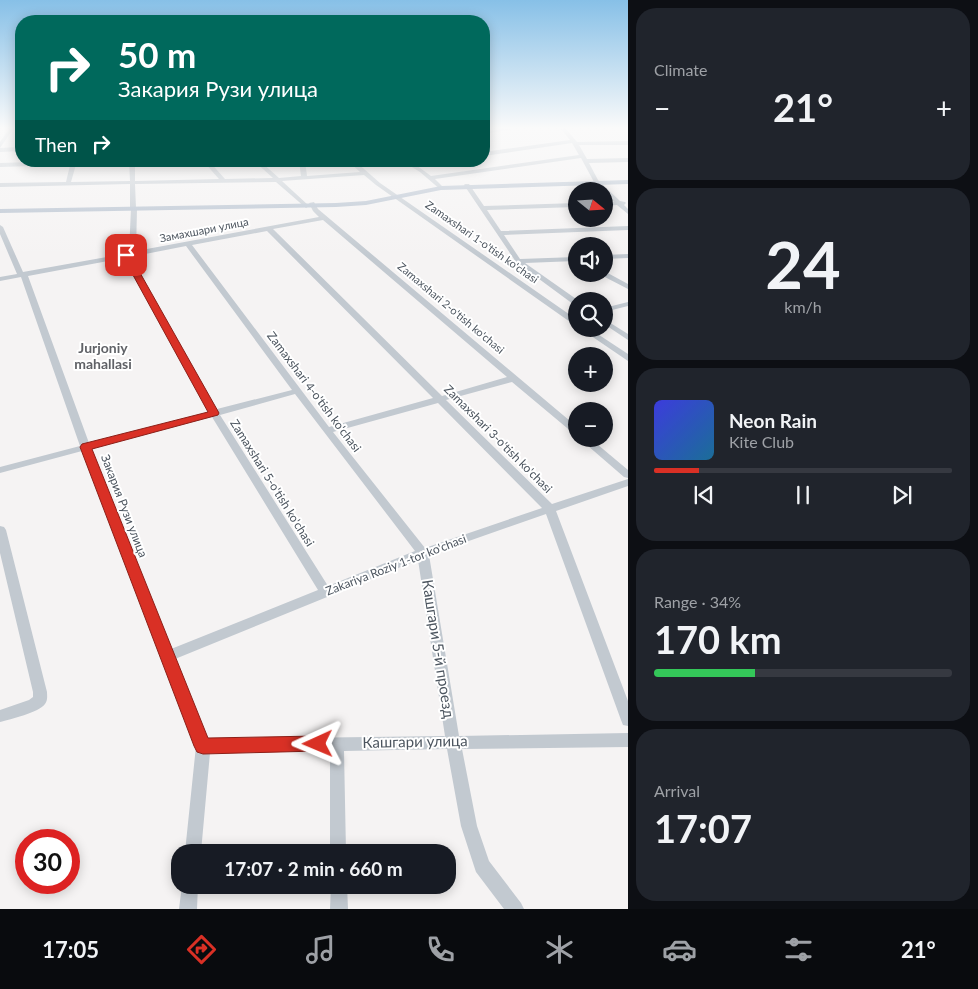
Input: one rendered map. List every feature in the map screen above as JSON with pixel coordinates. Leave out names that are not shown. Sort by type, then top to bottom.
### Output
[{"type":"main road","points":[[597,182],[628,181]]},
{"type":"main road","points":[[0,210],[360,203],[441,187],[568,183]]},
{"type":"street","points":[[68,184],[71,171]]},
{"type":"street","points":[[129,255],[133,208],[132,171]]},
{"type":"street","points":[[215,171],[223,181]]},
{"type":"street","name":"Zamaxshari 2-o'tish ko'chasi","points":[[268,171],[309,204],[568,424]]},
{"type":"street","points":[[303,171],[304,178]]},
{"type":"street","points":[[421,171],[441,187]]},
{"type":"street","points":[[432,178],[485,171]]},
{"type":"street","points":[[591,171],[597,182]]},
{"type":"street","points":[[0,184],[277,180],[364,173]]},
{"type":"street","name":"Zamaxshari 1-o'tish ko'chasi","points":[[364,173],[568,316]]},
{"type":"street","points":[[467,186],[518,261],[568,296]]},
{"type":"street","points":[[613,197],[628,212]]},
{"type":"street","points":[[613,203],[628,203]]},
{"type":"street","points":[[481,208],[568,204]]},
{"type":"street","name":"Замахшари улица","points":[[0,279],[324,218]]},
{"type":"street","name":"Zamaxshari 3-o'tish ko'chasi","points":[[268,228],[550,509],[628,720]]},
{"type":"street","points":[[499,233],[628,228]]},
{"type":"street","name":"Закария Рузи улица","points":[[1,230],[23,275],[86,447],[203,746]]},
{"type":"street","name":"Zamaxshari 4-o'tish ko'chasi","points":[[188,244],[297,391],[423,553]]},
{"type":"street","name":"Zamaxshari 5-o'tish ko'chasi","points":[[129,255],[214,413],[325,591]]},
{"type":"street","points":[[613,257],[628,256]]},
{"type":"street","points":[[518,261],[568,259]]},
{"type":"street","points":[[613,278],[628,287]]},
{"type":"street","points":[[613,308],[628,304]]},
{"type":"street","points":[[613,327],[628,338]]},
{"type":"street","points":[[597,337],[628,358]]},
{"type":"street","points":[[327,430],[515,378]]},
{"type":"street","points":[[0,470],[297,391]]},
{"type":"street","points":[[595,447],[628,475]]},
{"type":"street","name":"Zakariya Roziy 1-tor ko'chasi","points":[[168,656],[423,553],[628,482]]},
{"type":"street","points":[[0,530],[40,692],[40,700],[33,705],[0,716]]},
{"type":"street","name":"Кашгари 5-й проезд","points":[[423,553],[468,826],[482,866],[515,909]]},
{"type":"street","name":"Кашгари улица","points":[[203,746],[628,740]]},
{"type":"street","points":[[337,743],[338,844]]},
{"type":"street","points":[[194,844],[203,746]]},
{"type":"street","points":[[188,909],[189,894]]},
{"type":"street","points":[[339,894],[339,909]]},
{"type":"district","name":"Jurjoniy mahallasi","points":[[103,356]]},
{"type":"route","points":[[126,255],[214,413],[86,447],[203,746],[318,744]]}]
